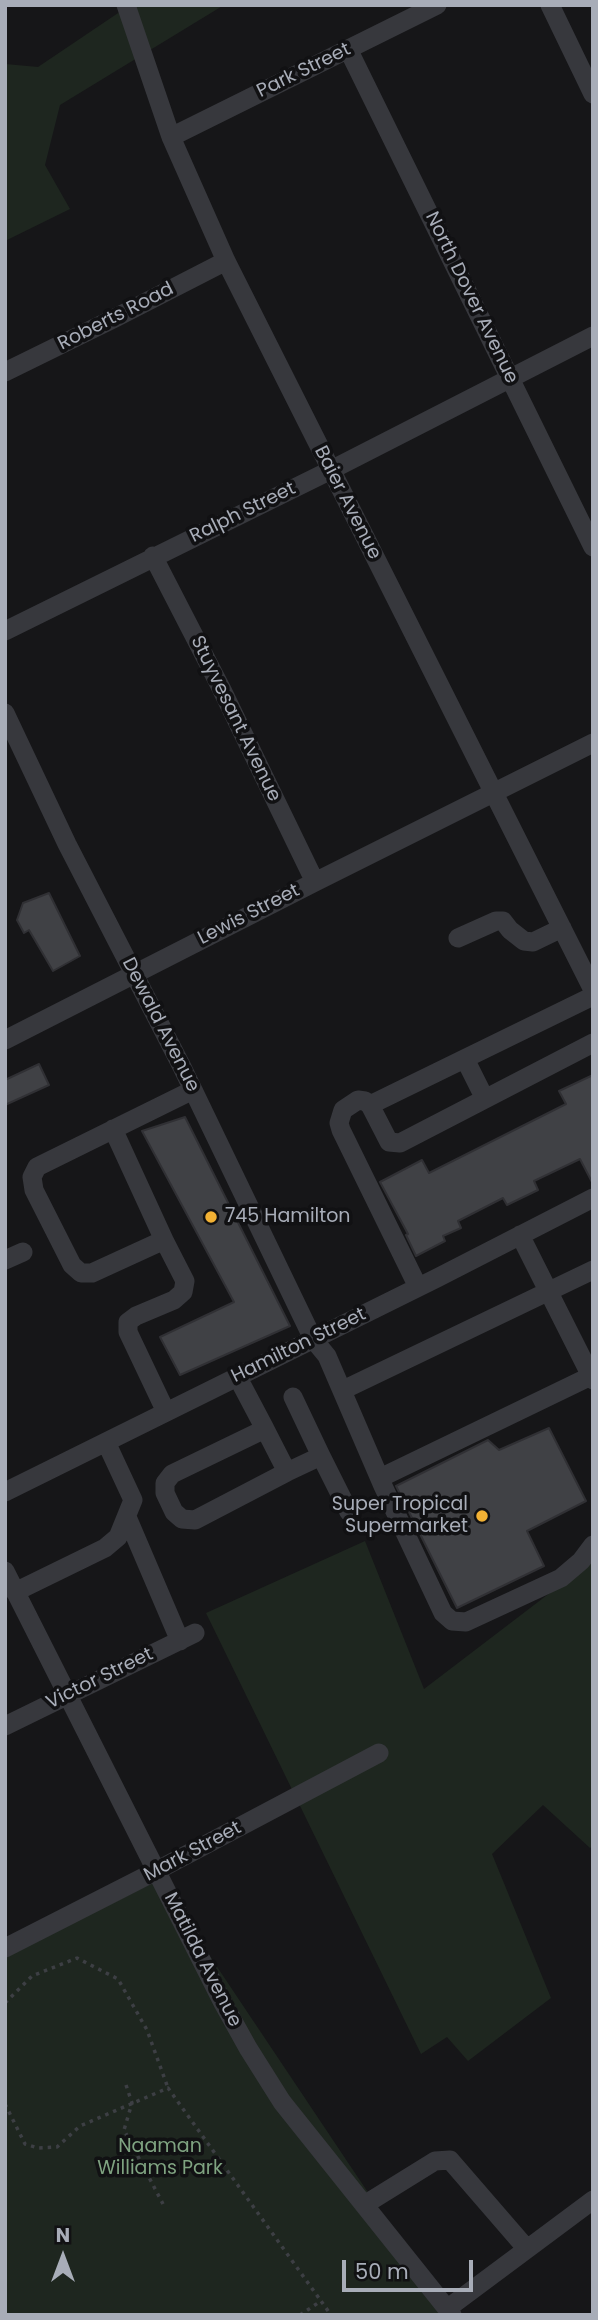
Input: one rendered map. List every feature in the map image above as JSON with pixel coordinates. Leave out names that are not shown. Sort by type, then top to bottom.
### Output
[{"type":"street","name":"Baier Avenue","points":[[127,5],[171,137],[226,261],[593,990]]},
{"type":"street","name":"Park Street","points":[[171,137],[437,5]]},
{"type":"street","points":[[550,5],[593,94]]},
{"type":"street","name":"North Dover Avenue","points":[[348,49],[593,547]]},
{"type":"street","name":"Roberts Road","points":[[5,372],[226,261]]},
{"type":"street","name":"Ralph Street","points":[[5,631],[331,470],[593,335]]},
{"type":"street","name":"Stuyvesant Avenue","points":[[153,556],[221,688],[315,882]]},
{"type":"street","name":"Dewald Avenue","points":[[5,713],[193,1090],[313,1339],[327,1356],[380,1479],[443,1613],[452,1621],[466,1622],[561,1578],[581,1561],[593,1545]]},
{"type":"street","name":"Lewis Street","points":[[5,1040],[593,743]]},
{"type":"street","points":[[458,938],[496,921],[503,921],[524,941],[533,942],[562,928]]},
{"type":"street","points":[[370,1105],[593,996]]},
{"type":"street","points":[[418,1287],[339,1123],[343,1110],[358,1100],[365,1101],[370,1105],[387,1139],[394,1144],[400,1143],[593,1043]]},
{"type":"street","points":[[465,1059],[485,1099]]},
{"type":"street","points":[[164,1240],[92,1273],[81,1273],[72,1265],[34,1190],[32,1177],[37,1167],[193,1090]]},
{"type":"street","points":[[113,1129],[185,1281],[183,1292],[174,1300],[128,1322],[128,1332],[166,1412]]},
{"type":"street","name":"Hamilton Street","points":[[5,1492],[593,1198]]},
{"type":"street","points":[[380,1479],[592,1378],[520,1235]]},
{"type":"street","points":[[342,1390],[593,1270]]},
{"type":"street","points":[[237,1376],[287,1472]]},
{"type":"street","points":[[293,1397],[349,1511]]},
{"type":"street","points":[[265,1429],[172,1474],[165,1483],[165,1493],[174,1512],[183,1520],[195,1520],[321,1456]]},
{"type":"street","points":[[15,1592],[105,1548],[118,1537],[133,1500],[106,1442]]},
{"type":"street","name":"Victor Street","points":[[5,1726],[188,1637],[127,1517]]},
{"type":"street","name":"Matilda Avenue","points":[[5,1571],[248,2048],[282,2102],[450,2312]]},
{"type":"street","name":"Mark Street","points":[[5,1948],[379,1752]]},
{"type":"street","points":[[364,2205],[435,2161],[450,2160],[527,2249]]},
{"type":"street","points":[[450,2312],[527,2249],[593,2200]]},
{"type":"path","points":[[5,2003],[32,1976],[77,1958],[118,1979],[147,2030],[167,2088],[331,2315]]},
{"type":"path","points":[[126,2085],[132,2104],[124,2130],[163,2204]]},
{"type":"path","points":[[5,2104],[25,2144],[38,2148],[57,2147],[80,2126],[167,2088]]},
{"type":"path","points":[[300,2315],[321,2301]]},
{"type":"green space","points":[[130,5],[224,5],[60,105],[45,165],[70,209],[5,241],[5,64],[38,67]]},
{"type":"green space","points":[[365,1541],[424,1689],[593,1560],[593,1846],[590,1848],[543,1805],[492,1854],[551,1998],[468,2061],[447,2037],[421,2054],[206,1613]]},
{"type":"green space","name":"Naaman Williams Park","points":[[159,1880],[450,2315],[5,2315],[5,1956]]},
{"type":"building","points":[[49,893],[80,956],[53,971],[29,930],[24,933],[17,920],[23,903]]},
{"type":"building","points":[[39,1064],[49,1085],[5,1105],[5,1080]]},
{"type":"building","points":[[593,1075],[593,1184],[580,1159],[534,1181],[538,1190],[507,1205],[503,1198],[458,1221],[461,1228],[443,1236],[445,1241],[416,1256],[406,1235],[408,1234],[380,1182],[422,1160],[429,1173],[566,1104],[559,1091]]},
{"type":"building","name":"745 Hamilton","points":[[185,1117],[290,1326],[180,1375],[160,1337],[234,1302],[142,1131]]},
{"type":"building","name":"Super Tropical Supermarket","points":[[549,1428],[586,1501],[527,1531],[544,1566],[457,1608],[396,1486],[488,1440],[499,1450]]},
{"type":"place","name":"745 Hamilton","points":[[211,1217]]},
{"type":"place","name":"Super Tropical Supermarket","points":[[482,1516]]}]
